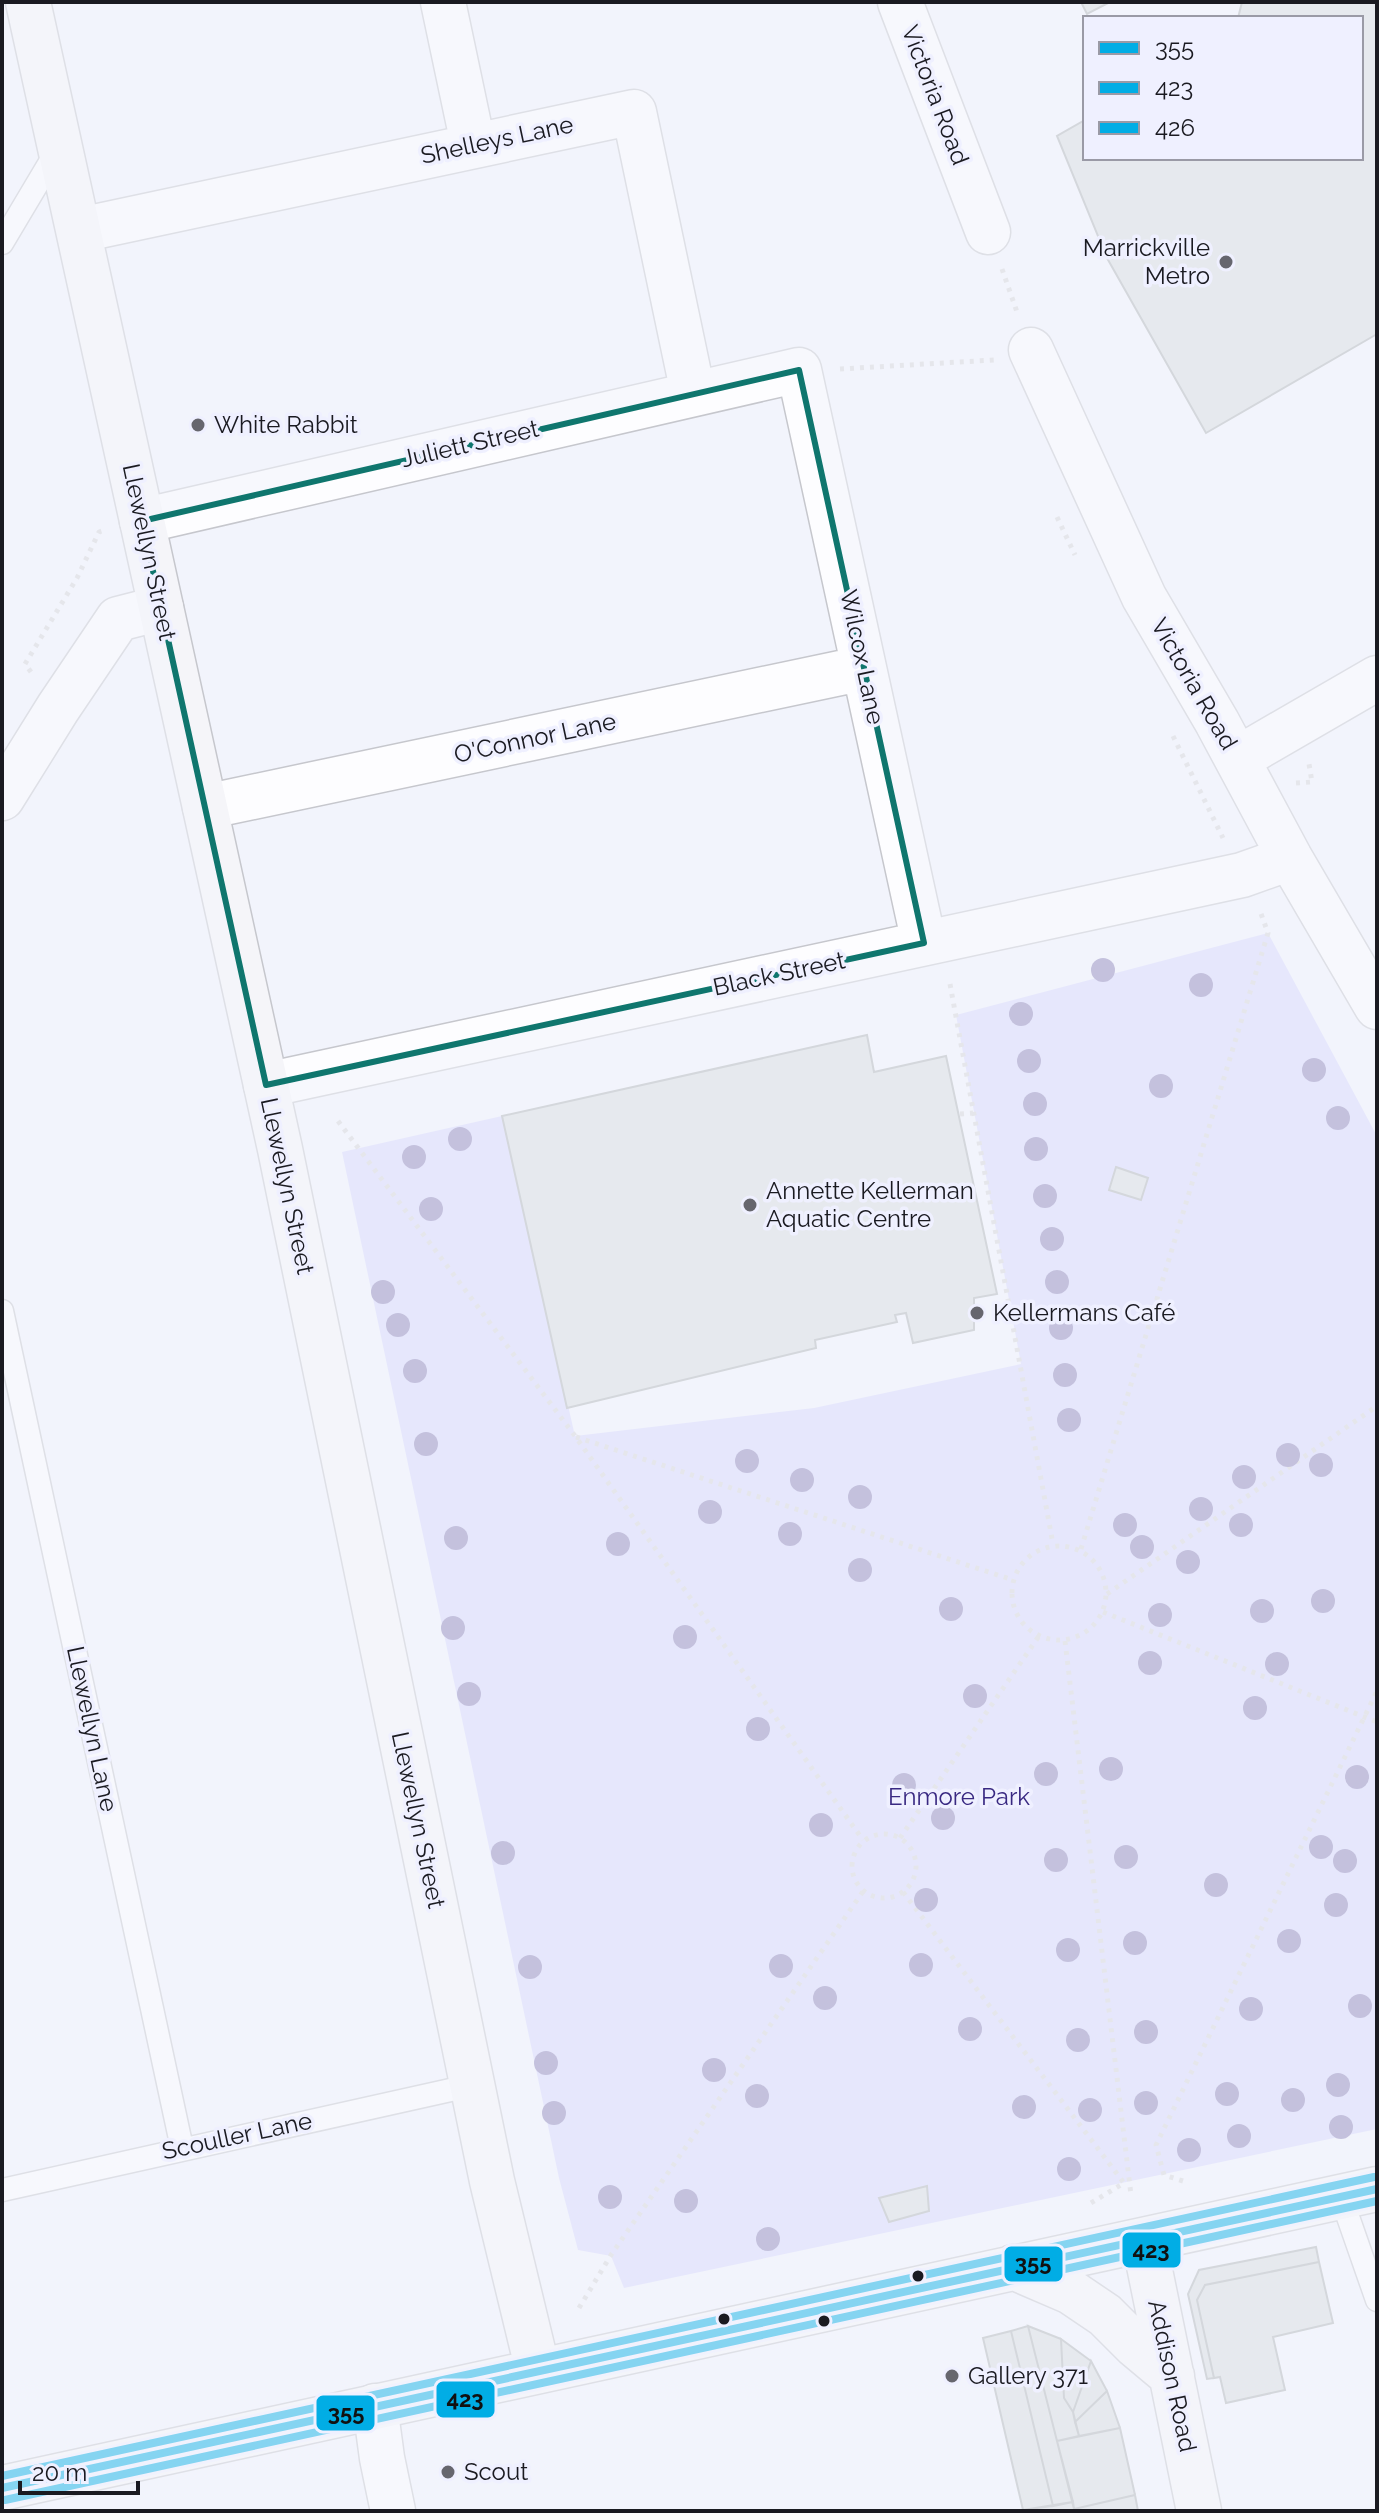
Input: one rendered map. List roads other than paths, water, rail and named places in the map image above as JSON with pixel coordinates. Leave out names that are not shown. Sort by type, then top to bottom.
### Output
[{"type":"street","name":"Llewellyn Street","points":[[28,2],[266,1085],[492,2181],[538,2371]]},
{"type":"street","points":[[443,2],[473,144]]},
{"type":"street","name":"Victoria Road","points":[[900,2],[988,232]]},
{"type":"street","name":"Shelleys Lane","points":[[80,230],[634,112],[693,393]]},
{"type":"street","name":"Victoria Road","points":[[1031,350],[1144,597],[1377,1007]]},
{"type":"street","name":"Juliett Street","points":[[142,521],[799,370]]},
{"type":"street","name":"Wilcox Lane","points":[[799,370],[924,943]]},
{"type":"street","points":[[2,798],[118,619],[161,608]]},
{"type":"street","name":"O'Connor Lane","points":[[205,807],[864,668]]},
{"type":"street","points":[[1237,759],[1377,678]]},
{"type":"street","name":"Black Street","points":[[266,1085],[1242,875],[1290,858]]},
{"type":"street","points":[[2,2488],[1359,2193]]},
{"type":"street","name":"Addison Road","points":[[1144,2241],[1199,2511]]},
{"type":"street","points":[[1013,2267],[1071,2292],[1105,2315],[1172,2376]]},
{"type":"street","points":[[375,2406],[393,2511]]},
{"type":"lane","points":[[2,243],[61,145]]},
{"type":"lane","name":"Llewellyn Lane","points":[[2,1311],[182,2148]]},
{"type":"lane","name":"Scouller Lane","points":[[2,2190],[473,2085]]},
{"type":"lane","points":[[1359,2193],[1377,2300]]},
{"type":"place","name":"Marrickville Metro","points":[[1226,262]]},
{"type":"place","name":"White Rabbit","points":[[198,425]]},
{"type":"place","name":"Annette Kellerman Aquatic Centre","points":[[750,1205]]},
{"type":"place","name":"Kellermans Café","points":[[977,1313]]},
{"type":"place","name":"Gallery 371","points":[[952,2376]]},
{"type":"place","name":"Scout","points":[[448,2472]]},
{"type":"park label","name":"Enmore Park","points":[[959,1797]]}]
